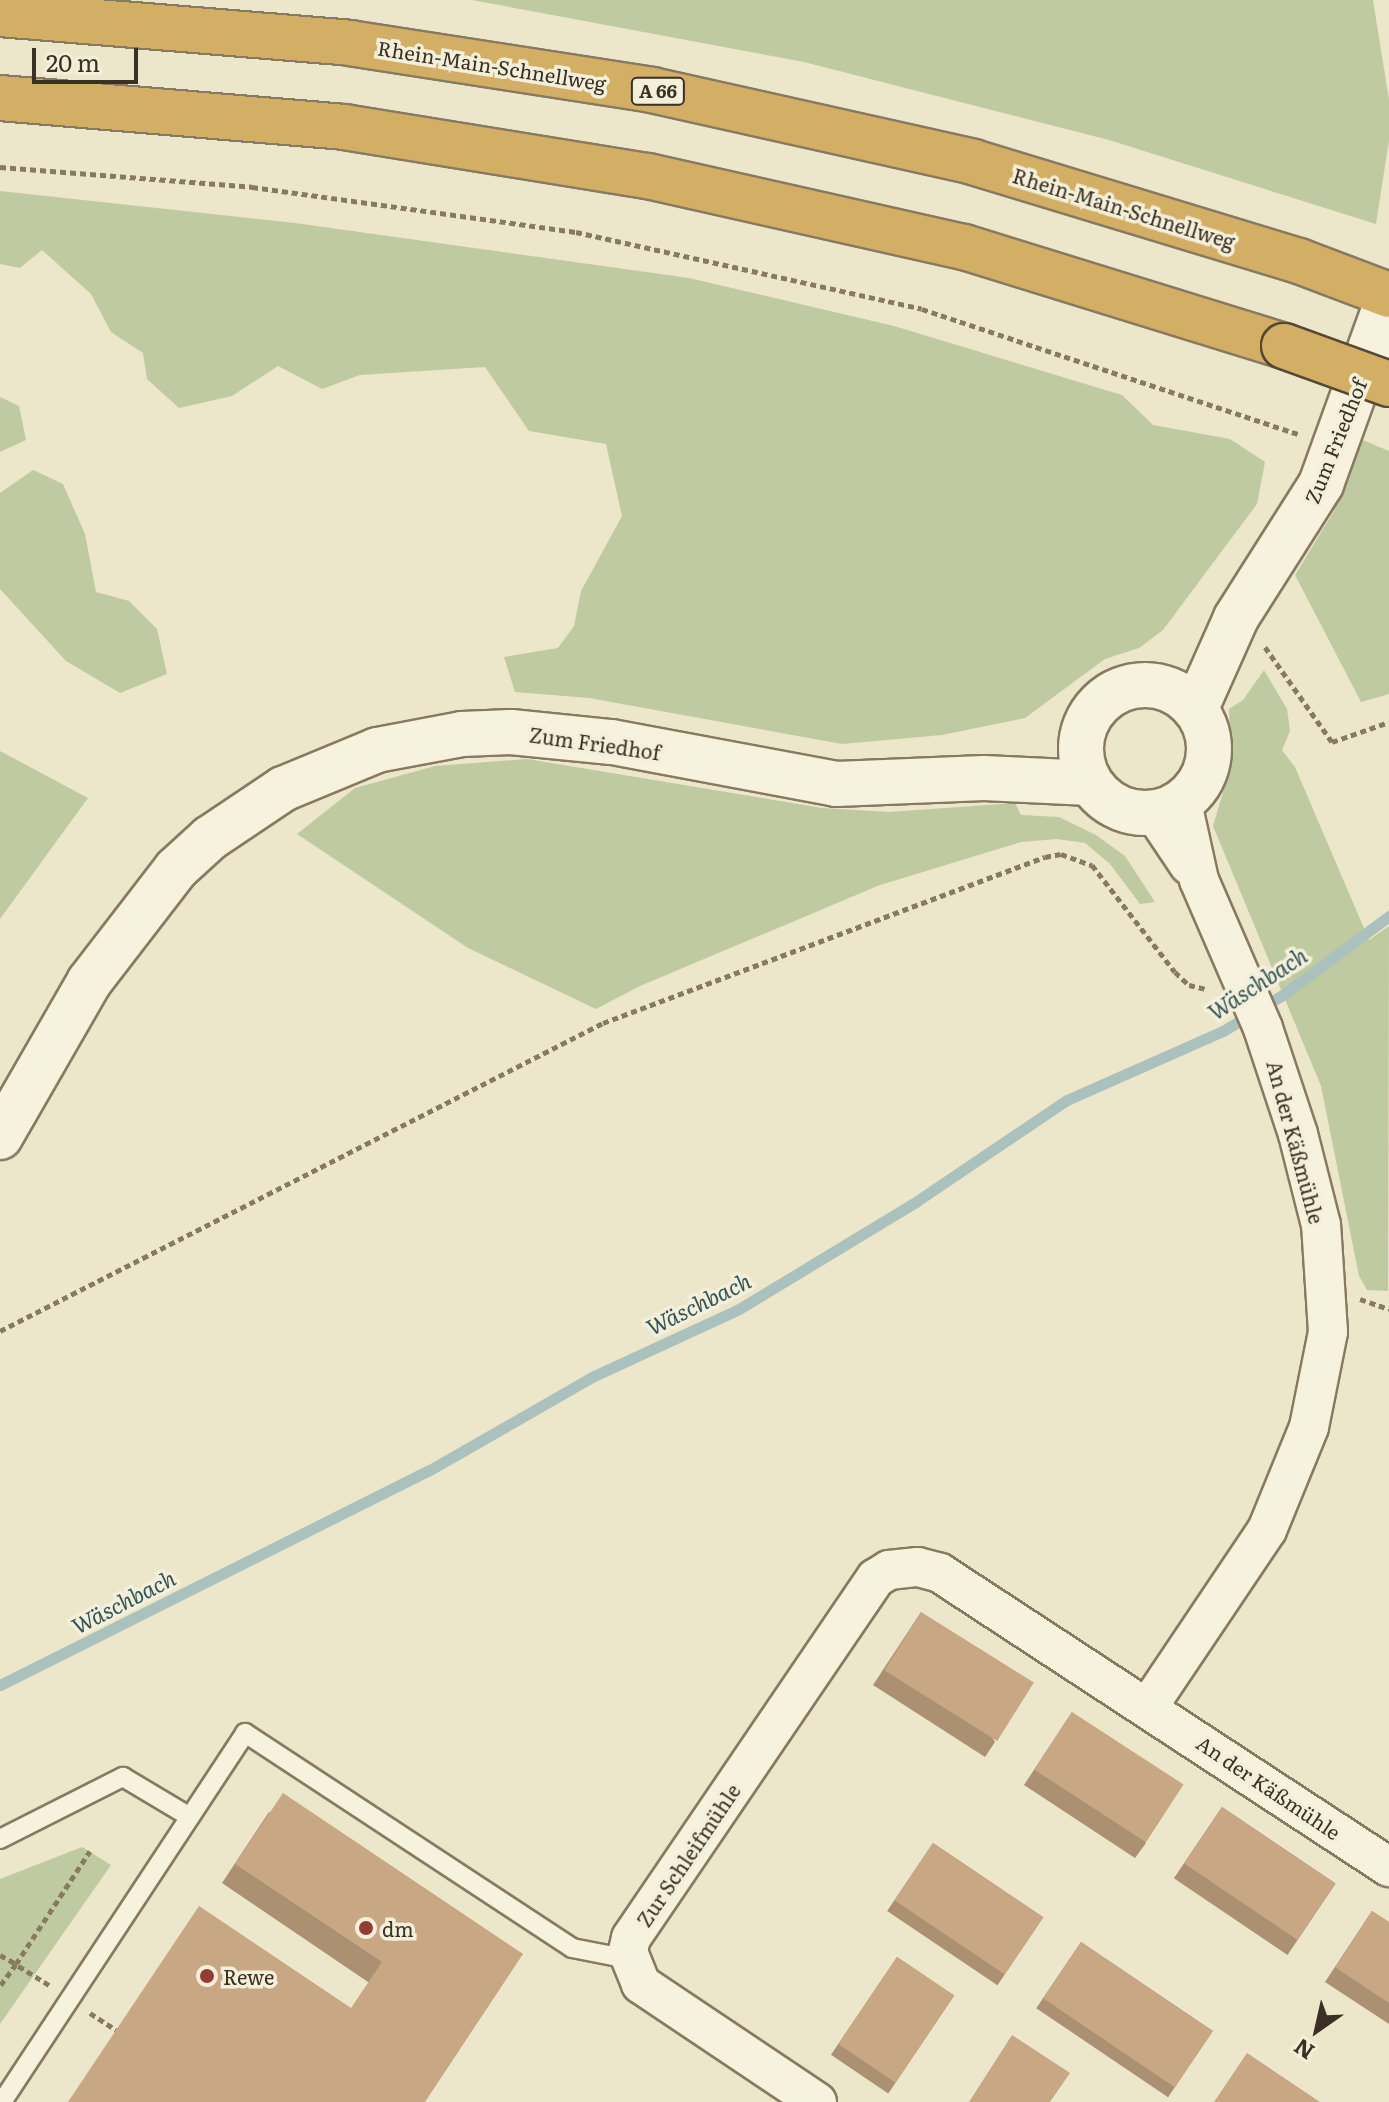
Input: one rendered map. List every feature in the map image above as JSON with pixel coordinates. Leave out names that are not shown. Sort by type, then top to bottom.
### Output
[{"type":"highway","name":"Rhein-Main-Schnellweg","points":[[0,14],[350,43],[652,90],[973,162],[1299,261],[1389,295]]},
{"type":"highway","points":[[0,98],[66,101],[344,127],[648,176],[964,247],[1284,346],[1389,384]]},
{"type":"street","name":"Zum Friedhof","points":[[1180,698],[1236,618],[1321,484],[1389,295]]},
{"type":"street","points":[[1132,686],[1180,698],[1210,751],[1202,780],[1168,808],[1117,807],[1090,783],[1081,739],[1104,699],[1132,686]]},
{"type":"street","name":"Zum Friedhof","points":[[0,1137],[65,1020],[121,937],[176,869],[210,838],[283,789],[390,747],[511,732],[612,742],[836,784],[984,778],[1090,783]]},
{"type":"street","name":"Zum Friedhof","points":[[984,778],[1081,739]]},
{"type":"street","name":"An der Käßmühle","points":[[1148,1707],[1267,1530],[1290,1481],[1320,1381],[1328,1332],[1321,1225],[1263,1028],[1232,990],[1199,880],[1168,808]]},
{"type":"street","name":"An der Käßmühle","points":[[902,1566],[940,1573],[1389,1867]]},
{"type":"street","name":"Zur Schleifmühle","points":[[628,1959],[631,1938],[876,1578],[902,1566]]},
{"type":"street","points":[[628,1959],[641,1984],[656,1996],[817,2102]]},
{"type":"lane","points":[[2,2102],[245,1733],[572,1948],[628,1959]]},
{"type":"lane","points":[[0,1839],[123,1777],[190,1817]]},
{"type":"path","points":[[0,167],[252,187],[576,232],[922,309],[1310,438]]},
{"type":"path","points":[[1236,618],[1264,645],[1332,742],[1389,722]]},
{"type":"path","points":[[0,1331],[603,1023],[1045,857],[1061,854],[1092,865],[1175,972],[1200,990],[1232,990]]},
{"type":"path","points":[[0,1986],[90,1851]]},
{"type":"path","points":[[0,1955],[116,2030]]},
{"type":"green space","points":[[472,0],[1373,0],[1389,100],[1389,140],[1376,224],[1109,140],[804,62]]},
{"type":"green space","points":[[0,191],[295,223],[689,278],[894,326],[1122,395],[1153,425],[1230,439],[1265,462],[1257,504],[1163,630],[1139,648],[1105,659],[1025,718],[942,735],[842,744],[589,698],[515,692],[504,657],[558,648],[574,626],[581,591],[622,516],[606,444],[529,431],[485,367],[360,375],[322,389],[278,366],[232,396],[179,408],[147,379],[143,353],[111,332],[91,294],[42,250],[20,268],[0,264]]},
{"type":"green space","points":[[0,397],[19,406],[26,440],[0,452]]},
{"type":"green space","points":[[1363,440],[1389,451],[1389,694],[1361,702],[1295,575],[1334,511]]},
{"type":"green space","points":[[33,470],[63,484],[85,534],[96,592],[129,601],[157,629],[167,674],[120,693],[66,661],[0,589],[0,493]]},
{"type":"green space","points":[[1264,670],[1287,709],[1290,731],[1282,750],[1295,767],[1369,940],[1389,926],[1388,1291],[1367,1290],[1359,1276],[1321,1086],[1213,826],[1231,766],[1229,709],[1243,700]]},
{"type":"green space","points":[[0,751],[88,798],[0,919]]},
{"type":"green space","points":[[527,759],[822,808],[889,812],[1015,803],[1021,815],[1059,817],[1096,835],[1125,856],[1155,902],[1140,904],[1110,864],[1085,843],[1057,839],[1021,842],[880,885],[640,986],[596,1009],[468,948],[297,834],[355,788],[435,766]]},
{"type":"green space","points":[[82,1847],[111,1865],[0,2024],[0,1879]]},
{"type":"building","points":[[921,1612],[1034,1682],[997,1741],[884,1671]]},
{"type":"building","points":[[1072,1712],[1184,1784],[1146,1842],[1034,1770]]},
{"type":"building","points":[[283,1793],[523,1954],[425,2102],[68,2102],[199,1906],[351,2008],[382,1962],[235,1864]]},
{"type":"building","points":[[1222,1807],[1336,1884],[1298,1940],[1184,1863]]},
{"type":"building","points":[[933,1843],[1043,1917],[1005,1975],[894,1900]]},
{"type":"building","points":[[1372,1911],[1389,1922],[1389,2003],[1335,1967]]},
{"type":"building","points":[[1081,1942],[1213,2031],[1175,2087],[1043,1998]]},
{"type":"building","points":[[897,1957],[954,1996],[895,2083],[838,2044]]},
{"type":"building","points":[[1012,2035],[1070,2073],[1050,2102],[969,2102]]},
{"type":"building","points":[[1247,2053],[1320,2102],[1214,2102]]},
{"type":"waterway","name":"Wäschbach","points":[[0,1685],[428,1471],[594,1376],[739,1309],[917,1201],[1067,1100],[1223,1031],[1284,994],[1389,916]]},
{"type":"place","name":"dm","points":[[366,1928]]},
{"type":"place","name":"Rewe","points":[[207,1976]]}]
